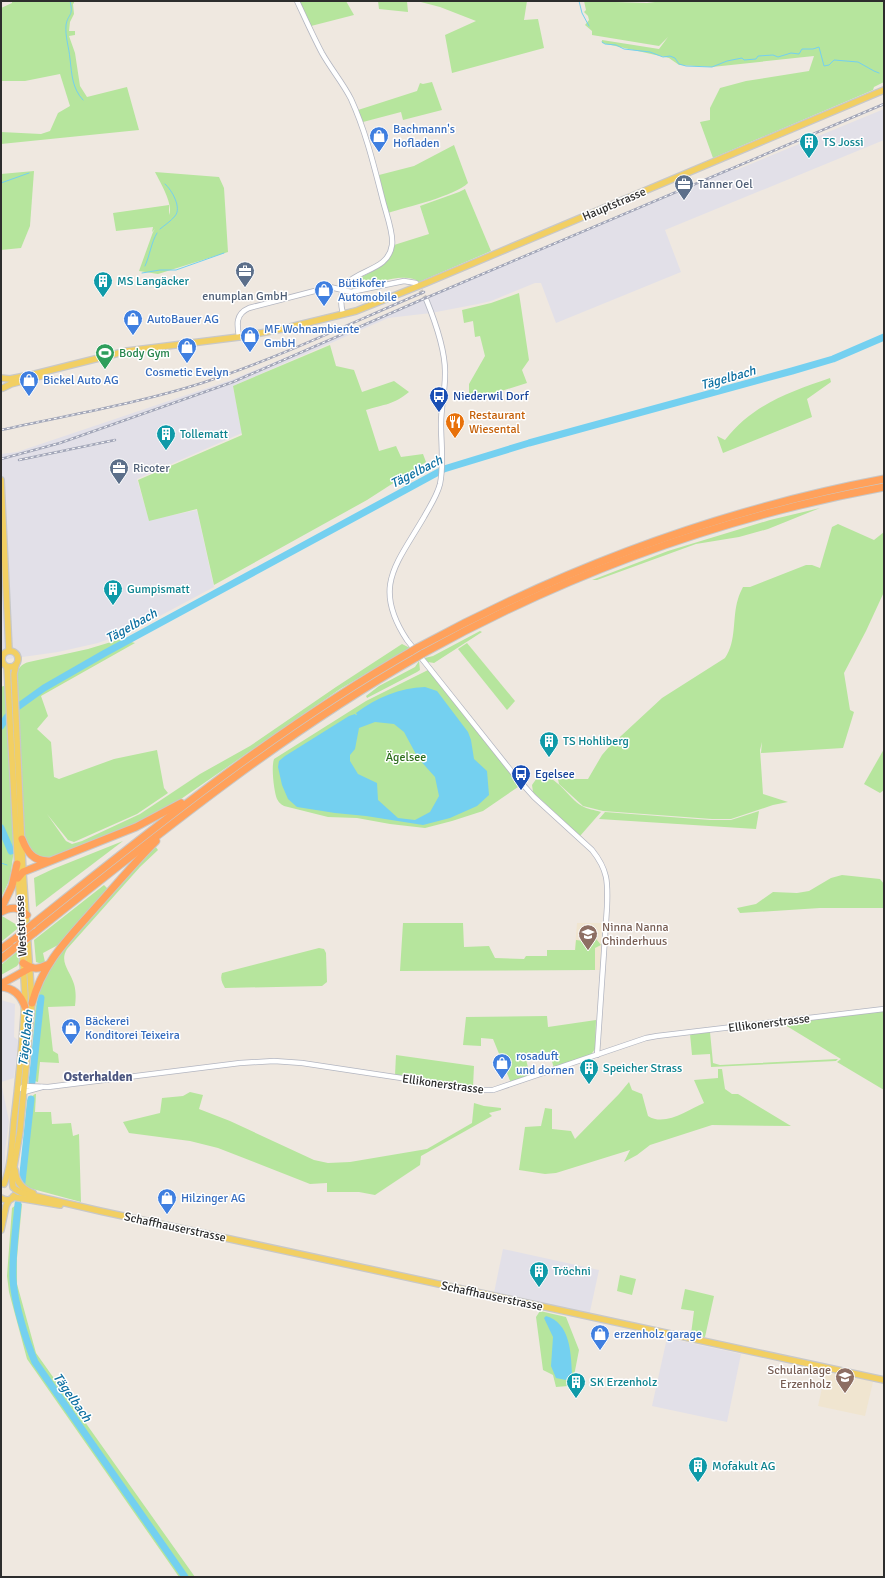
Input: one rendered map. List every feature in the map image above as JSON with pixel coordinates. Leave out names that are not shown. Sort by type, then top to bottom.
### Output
[{"type":"highway","points":[[1,949],[208,787],[316,710],[522,595],[580,569],[696,527],[825,491],[884,479]]},
{"type":"highway","points":[[1,959],[187,813],[303,728],[417,653],[536,596],[598,570],[652,550],[701,533],[773,512],[884,486]]},
{"type":"highway","points":[[20,875],[140,825],[208,787]]},
{"type":"highway","points":[[32,1003],[37,985],[48,965],[66,942],[138,860],[187,813]]},
{"type":"highway","points":[[22,839],[26,850],[35,858],[44,861],[58,859]]},
{"type":"highway","points":[[1,910],[10,890],[17,864]]},
{"type":"highway","points":[[1,910],[12,907],[20,909],[27,915]]},
{"type":"highway","points":[[23,963],[30,968],[38,969],[48,965]]},
{"type":"highway","points":[[1,984],[30,968]]},
{"type":"highway","points":[[1,987],[8,988],[16,992],[21,998],[25,1007]]},
{"type":"main road","name":"Hauptstrasse","points":[[38,375],[60,368],[127,352],[282,330],[343,314],[377,303],[884,90]]},
{"type":"main road","points":[[2,390],[3,383],[1,379],[38,375]]},
{"type":"main road","points":[[2,390],[11,384],[38,375]]},
{"type":"main road","name":"Weststrasse","points":[[1,480],[9,650],[15,652],[18,660],[14,674],[17,708],[22,839],[20,909],[25,1007],[24,1089],[10,1161],[3,1185]]},
{"type":"main road","points":[[9,650],[3,654],[1,660],[7,667],[16,665]]},
{"type":"main road","name":"Weststrasse","points":[[7,667],[11,717],[17,864],[27,915],[32,1003],[20,1131],[12,1178],[14,1188]]},
{"type":"main road","name":"Weststrasse","points":[[14,1165],[16,1178],[24,1189],[34,1193],[64,1200],[76,1205]]},
{"type":"main road","points":[[1,1230],[6,1206],[11,1199],[14,1188],[9,1184],[3,1185]]},
{"type":"main road","name":"Schaffhauserstrasse","points":[[14,1188],[22,1193],[100,1211],[884,1380]]},
{"type":"main road","points":[[1,1198],[5,1200],[11,1199]]},
{"type":"main road","name":"Schaffhauserstrasse","points":[[11,1199],[100,1211]]},
{"type":"street","points":[[297,1],[322,53],[349,95],[357,112],[370,149],[392,242],[389,255],[382,263],[349,281],[344,286],[340,303],[343,314]]},
{"type":"street","points":[[239,337],[237,326],[239,316],[241,312],[249,308],[330,287],[343,291],[354,291],[404,281],[416,284]]},
{"type":"street","points":[[426,300],[441,346],[445,365],[445,385],[441,419],[440,484],[435,498],[396,563],[390,580],[390,604],[394,618],[407,640],[516,777],[534,797],[592,850],[604,869],[608,883],[597,1055]]},
{"type":"street","name":"Ellikonerstrasse","points":[[24,1089],[240,1063],[274,1061],[302,1063],[487,1091],[499,1089],[657,1036],[884,1009]]},
{"type":"shaded area","points":[[884,109],[884,140],[665,230],[681,272],[556,323],[541,283],[535,283],[491,301],[478,304],[431,313],[388,318],[233,386],[242,433],[137,479],[149,520],[197,510],[214,587],[143,625],[98,643],[58,652],[1,660],[1,454],[17,452],[231,380],[729,168],[736,170]]},
{"type":"shaded area","name":"Ninna Nanna Chinderhuus","points":[[577,923],[601,923],[600,970],[573,970]]},
{"type":"shaded area","points":[[1,1000],[15,1004],[14,1037],[18,1040],[14,1078],[1,1082]]},
{"type":"shaded area","points":[[1,1082],[9,1121],[5,1151],[5,1175],[1,1181]]},
{"type":"shaded area","points":[[503,1249],[599,1270],[589,1316],[494,1293]]},
{"type":"shaded area","points":[[667,1338],[741,1354],[727,1422],[652,1406]]},
{"type":"shaded area","name":"Schulanlage Erzenholz","points":[[826,1370],[873,1382],[865,1416],[818,1406]]},
{"type":"green space","points":[[12,1],[74,1],[74,14],[70,22],[69,31],[75,31],[75,35],[69,36],[75,53],[80,86],[87,97],[127,87],[139,130],[1,144],[1,132],[41,134],[50,131],[58,113],[70,106],[60,74],[25,81],[1,81],[1,8],[12,3]]},
{"type":"green space","points":[[299,1],[346,1],[354,15],[311,26]]},
{"type":"green space","points":[[378,1],[407,1],[408,12],[379,9]]},
{"type":"green space","points":[[417,1],[527,1],[524,20],[538,19],[544,48],[452,73],[445,35],[476,21],[440,7]]},
{"type":"green space","points":[[584,1],[647,3],[663,1],[884,1],[884,82],[874,87],[873,90],[713,158],[700,122],[710,120],[710,108],[720,88],[746,81],[809,71],[814,56],[712,67],[679,65],[669,58],[602,43],[602,40],[659,49],[668,37],[659,46],[592,35],[592,31],[585,25],[589,20],[588,16],[584,12],[586,10]]},
{"type":"green space","points":[[432,82],[442,110],[403,120],[401,112],[363,122],[358,110],[417,91],[420,83],[423,84]]},
{"type":"green space","points":[[454,145],[468,183],[462,188],[442,197],[388,213],[379,175],[414,166]]},
{"type":"green space","points":[[34,171],[30,226],[21,248],[1,250],[1,174]]},
{"type":"green space","points":[[155,172],[219,177],[224,188],[228,252],[158,274],[139,271],[155,229],[152,232],[153,227],[116,231],[113,213],[169,205],[169,215],[170,205]]},
{"type":"green space","points":[[465,189],[491,251],[419,282],[413,279],[397,278],[355,289],[352,288],[350,285],[351,282],[383,264],[392,252],[394,245],[429,234],[420,206]]},
{"type":"green space","points":[[519,293],[529,360],[522,370],[527,383],[469,401],[469,384],[485,356],[480,336],[475,337],[473,321],[464,323],[462,310],[491,303]]},
{"type":"green space","points":[[330,345],[336,366],[354,370],[362,392],[394,381],[409,392],[393,402],[366,410],[379,451],[396,446],[401,457],[423,454],[426,462],[367,500],[214,585],[197,509],[149,521],[138,480],[242,435],[233,386]]},
{"type":"green space","points":[[830,378],[831,382],[807,399],[812,417],[723,453],[717,436],[725,440],[747,418],[772,401]]},
{"type":"green space","points":[[820,508],[768,529],[739,537],[696,544],[597,580],[592,580],[668,551],[770,520]]},
{"type":"green space","points":[[838,524],[874,540],[884,532],[884,592],[844,673],[850,710],[854,712],[843,748],[761,753],[762,742],[760,750],[763,794],[788,802],[773,805],[731,819],[603,811],[583,806],[559,784],[558,779],[588,779],[602,755],[608,748],[662,698],[725,658],[729,651],[733,637],[736,606],[743,587],[750,587],[806,565],[812,565],[820,568],[832,527]]},
{"type":"green space","points":[[480,631],[482,632],[434,663],[428,662],[425,658],[433,656]]},
{"type":"green space","points":[[121,639],[135,643],[41,696],[48,716],[37,729],[51,742],[54,777],[59,779],[114,759],[157,750],[164,788],[168,793],[137,814],[74,842],[68,840],[47,814],[66,841],[72,844],[82,841],[140,814],[200,774],[250,746],[402,644],[410,648],[340,689],[168,808],[143,821],[51,858],[41,858],[31,854],[25,840],[17,676],[18,671],[22,665],[26,663],[88,649]]},
{"type":"green space","points":[[467,643],[515,701],[507,710],[458,649]]},
{"type":"green space","points":[[419,661],[420,670],[367,698],[366,696],[379,686],[415,667]]},
{"type":"green space","name":"Ägelsee","points":[[428,670],[512,774],[518,787],[483,811],[425,828],[357,818],[328,817],[284,806],[279,802],[274,785],[274,759],[366,701]]},
{"type":"green space","points":[[6,685],[14,849],[10,879],[1,898],[1,687]]},
{"type":"green space","points":[[884,749],[884,790],[880,793],[864,784]]},
{"type":"green space","points":[[539,775],[552,779],[582,806],[601,812],[580,836],[533,792],[532,785]]},
{"type":"green space","points":[[759,811],[756,829],[599,819],[605,812],[710,820],[731,820]]},
{"type":"green space","points":[[123,841],[36,907],[34,878]]},
{"type":"green space","points":[[155,846],[158,850],[140,867],[67,949],[64,958],[75,987],[75,1006],[48,1007],[53,1051],[58,1054],[59,1063],[40,1062],[38,1082],[30,1080],[35,1011],[41,983],[57,956]]},
{"type":"green space","points":[[842,875],[880,879],[884,884],[884,908],[820,908],[740,913],[737,908],[756,904],[773,892],[797,893],[809,891],[831,878]]},
{"type":"green space","points":[[104,885],[108,889],[58,945],[43,953],[45,962],[42,964],[36,962],[34,940]]},
{"type":"green space","points":[[2,916],[17,925],[17,929],[1,942],[1,917]]},
{"type":"green space","points":[[403,923],[463,923],[464,947],[489,946],[495,958],[524,959],[526,956],[547,956],[547,950],[575,951],[576,940],[592,942],[593,935],[601,945],[595,948],[595,970],[400,971]]},
{"type":"green space","points":[[319,948],[324,949],[326,953],[327,982],[322,986],[225,988],[222,983],[222,973]]},
{"type":"green space","points":[[18,951],[19,963],[17,966],[1,975],[1,965]]},
{"type":"green space","points":[[884,1009],[884,1090],[837,1062],[841,1059],[785,1025],[783,1021]]},
{"type":"green space","points":[[547,1016],[548,1027],[596,1020],[595,1049],[590,1056],[554,1068],[549,1052],[525,1055],[530,1076],[511,1083],[493,1039],[481,1038],[481,1046],[463,1045],[466,1017]]},
{"type":"green space","points":[[710,1032],[713,1063],[720,1065],[838,1059],[836,1061],[711,1067],[710,1054],[692,1055],[690,1034]]},
{"type":"green space","points":[[396,1055],[474,1066],[473,1087],[395,1075]]},
{"type":"green space","points":[[718,1069],[722,1069],[725,1089],[732,1094],[738,1094],[791,1126],[712,1125],[650,1145],[637,1155],[624,1162],[630,1150],[556,1173],[545,1174],[519,1170],[525,1127],[541,1126],[545,1108],[552,1109],[552,1129],[571,1131],[575,1139],[629,1082],[632,1090],[642,1094],[648,1116],[662,1120],[669,1119],[704,1103],[694,1080],[718,1078]]},
{"type":"green space","points":[[190,1092],[203,1095],[199,1109],[230,1121],[314,1160],[328,1163],[350,1162],[427,1149],[472,1123],[474,1103],[501,1108],[501,1110],[489,1113],[492,1116],[421,1156],[420,1165],[375,1195],[359,1192],[327,1192],[327,1183],[310,1184],[218,1148],[190,1141],[129,1133],[123,1122],[160,1113],[162,1098],[183,1096]]},
{"type":"green space","points":[[35,1094],[35,1112],[51,1112],[52,1124],[71,1123],[73,1136],[79,1134],[81,1202],[29,1188],[25,1186],[24,1179],[20,1178],[27,1100]]},
{"type":"green space","points":[[17,1204],[22,1204],[17,1258],[17,1284],[36,1353],[195,1577],[179,1577],[27,1359],[9,1292],[7,1276],[12,1208]]},
{"type":"green space","points":[[620,1275],[636,1279],[632,1295],[617,1291]]},
{"type":"green space","points":[[685,1289],[714,1296],[705,1337],[691,1334],[694,1311],[681,1309]]},
{"type":"green space","points":[[540,1311],[566,1317],[579,1350],[573,1381],[568,1386],[556,1387],[553,1375],[543,1370],[536,1317]]},
{"type":"water","name":"Ägelsee","points":[[425,687],[437,691],[468,732],[474,759],[487,771],[489,795],[477,806],[450,818],[423,825],[297,807],[288,799],[282,785],[278,767],[279,761],[349,716],[355,714],[357,715],[356,713],[372,702],[398,691]],"holes":[[[375,722],[394,724],[404,732],[418,758],[435,777],[439,796],[430,812],[415,820],[398,818],[378,800],[377,783],[358,774],[350,761],[350,755],[355,749],[359,728]]]},
{"type":"water","points":[[546,1316],[560,1325],[568,1339],[572,1373],[566,1380],[556,1378],[551,1366],[553,1337],[544,1318]]},
{"type":"waterway","points":[[70,1],[71,12],[67,21],[66,29],[71,70],[73,81],[79,95],[83,100]]},
{"type":"waterway","points":[[579,1],[582,13],[589,26]]},
{"type":"waterway","points":[[602,42],[605,44],[616,45],[624,49],[650,52],[663,57],[670,56],[675,58],[679,64],[686,66],[712,67],[727,61],[742,58],[744,60],[756,59],[758,56],[773,55],[778,57],[791,53],[799,54],[802,49],[813,49],[819,47],[824,66],[829,65],[834,60],[858,62],[879,73]]},
{"type":"waterway","points":[[1,183],[29,173]]},
{"type":"waterway","points":[[160,229],[177,213],[177,204],[175,199],[165,184]]},
{"type":"waterway","points":[[145,266],[157,233]]},
{"type":"waterway","points":[[142,273],[160,270],[176,270],[224,253]]},
{"type":"waterway","name":"Tägelbach","points":[[19,706],[44,688],[105,653],[444,469],[529,443],[833,359],[884,337]]},
{"type":"waterway","name":"Tägelbach","points":[[1,726],[7,717]]},
{"type":"waterway","name":"Tägelbach","points":[[1,828],[11,851]]},
{"type":"waterway","points":[[1,863],[7,865]]},
{"type":"waterway","name":"Tägelbach","points":[[32,1082],[41,998]]},
{"type":"waterway","name":"Tägelbach","points":[[22,1182],[31,1099]]},
{"type":"waterway","name":"Tägelbach","points":[[18,1204],[14,1242],[13,1279],[21,1321],[35,1362],[185,1577]]},
{"type":"tunnel","points":[[417,285],[426,299]]},
{"type":"railway","points":[[1,459],[60,443],[233,382],[421,300],[884,104]]},
{"type":"railway","points":[[1,430],[127,403],[202,383],[286,352],[424,292]]},
{"type":"railway","points":[[19,460],[115,440]]},
{"type":"place","name":"Bachmann's Hofladen","points":[[379,153]]},
{"type":"place","name":"TS Jossi","points":[[809,159]]},
{"type":"place","name":"Tanner Oel","points":[[684,201]]},
{"type":"place","name":"enumplan GmbH","points":[[245,288]]},
{"type":"place","name":"MS Langäcker","points":[[103,298]]},
{"type":"place","name":"Bütikofer Automobile","points":[[324,307]]},
{"type":"place","name":"AutoBauer AG","points":[[133,336]]},
{"type":"place","name":"MF Wohnambiente GmbH","points":[[250,353]]},
{"type":"place","name":"Cosmetic Evelyn","points":[[187,364]]},
{"type":"place","name":"Body Gym","points":[[105,370]]},
{"type":"place","name":"Bickel Auto AG","points":[[29,397]]},
{"type":"place","name":"Niederwil Dorf","points":[[439,413]]},
{"type":"place","name":"Restaurant Wiesental","points":[[455,439]]},
{"type":"place","name":"Tollematt","points":[[166,451]]},
{"type":"place","name":"Ricoter","points":[[119,485]]},
{"type":"place","name":"Gumpismatt","points":[[113,606]]},
{"type":"place","name":"TS Hohliberg","points":[[549,758]]},
{"type":"place","name":"Egelsee","points":[[521,791]]},
{"type":"place","name":"Ninna Nanna Chinderhuus","points":[[588,951]]},
{"type":"place","name":"Bäckerei Konditorei Teixeira","points":[[71,1045]]},
{"type":"place","name":"rosaduft und dornen","points":[[502,1080]]},
{"type":"place","name":"Speicher Strass","points":[[589,1085]]},
{"type":"place","name":"Hilzinger AG","points":[[167,1215]]},
{"type":"place","name":"Tröchni","points":[[539,1288]]},
{"type":"place","name":"erzenholz garage","points":[[600,1351]]},
{"type":"place","name":"Schulanlage Erzenholz","points":[[845,1394]]},
{"type":"place","name":"SK Erzenholz","points":[[576,1399]]},
{"type":"place","name":"Mofakult AG","points":[[698,1483]]},
{"type":"district","name":"Osterhalden","points":[[98,1076]]}]
